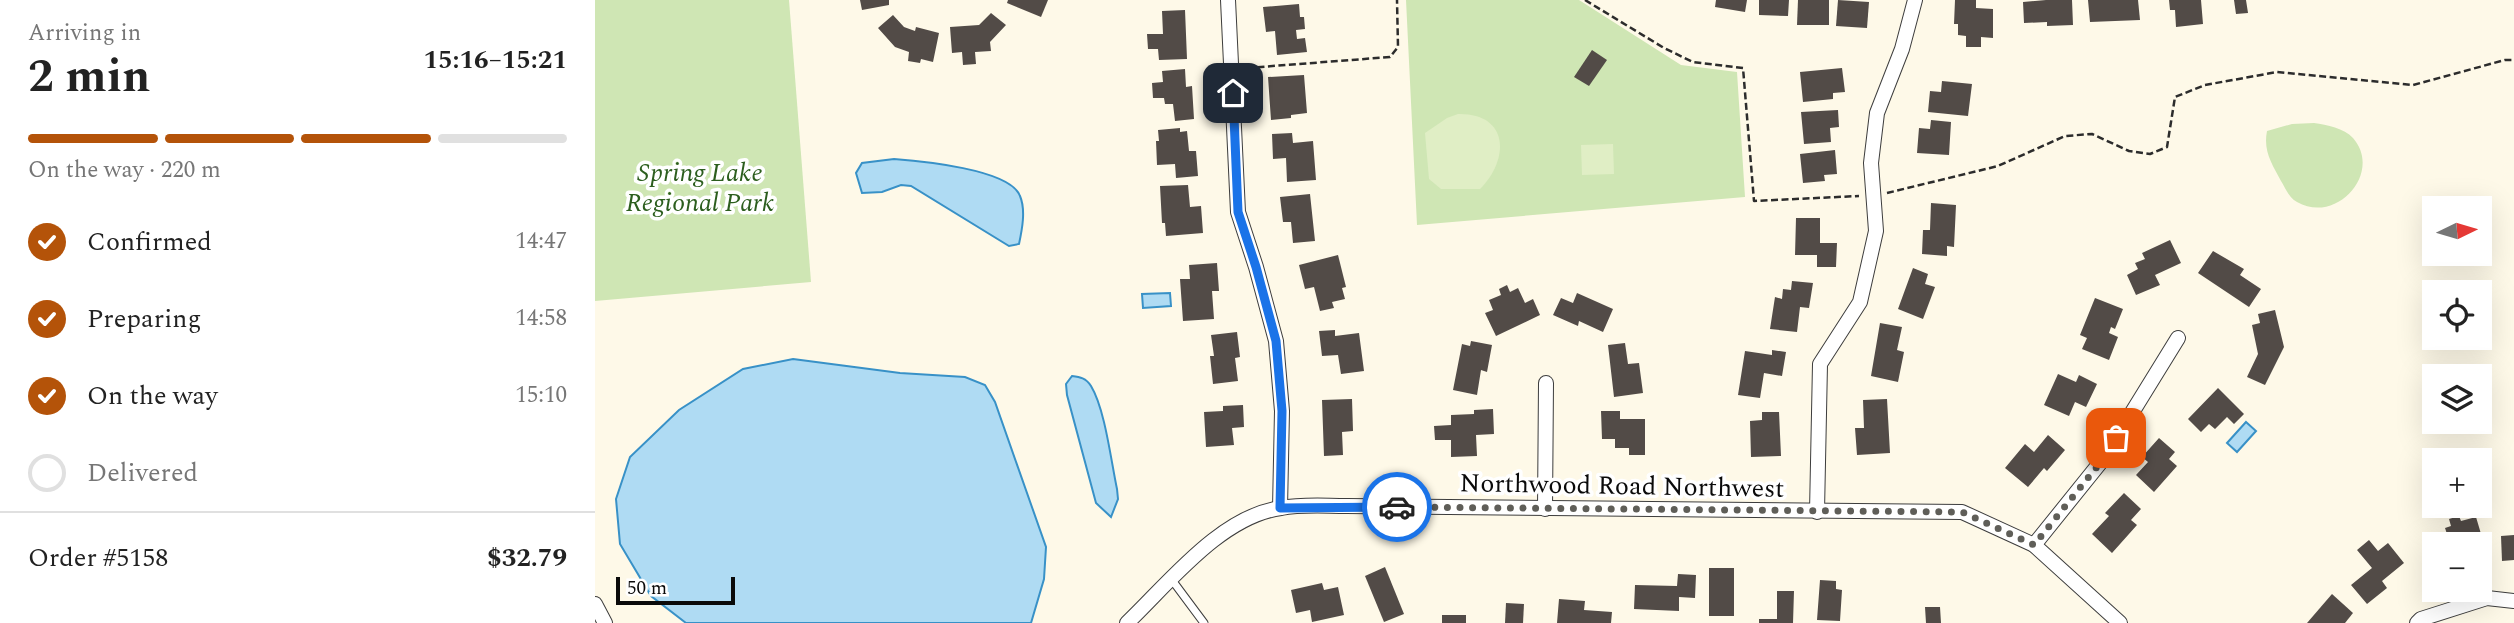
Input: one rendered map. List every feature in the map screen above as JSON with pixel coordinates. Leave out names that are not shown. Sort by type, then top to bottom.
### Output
[{"type":"street","points":[[1228,0],[1238,212],[1276,341],[1282,411],[1280,508]]},
{"type":"street","points":[[1817,512],[1820,363],[1860,303],[1876,231],[1871,163],[1877,113],[1902,48],[1915,0]]},
{"type":"street","points":[[2034,545],[2104,458],[2178,338]]},
{"type":"street","points":[[1545,509],[1546,383]]},
{"type":"street","name":"Northwood Road Northwest","points":[[1127,623],[1205,547],[1251,516],[1280,508],[1346,506],[1962,512],[2034,545],[2120,623]]},
{"type":"street","points":[[2417,623],[2421,619],[2487,598],[2514,601]]},
{"type":"street","points":[[595,604],[605,623]]},
{"type":"lane","points":[[1172,580],[1204,623]]},
{"type":"path","points":[[1231,69],[1390,57],[1398,47],[1397,0]]},
{"type":"path","points":[[1585,0],[1664,48],[1693,62],[1743,68],[1753,201],[1873,195],[1998,166],[2065,136],[2092,134],[2129,151],[2150,154],[2167,147],[2175,97],[2205,85],[2277,72],[2413,85],[2505,60],[2514,60]]},
{"type":"green space","name":"Spring Lake Regional Park","points":[[595,0],[789,0],[811,282],[595,301]]},
{"type":"green space","points":[[1406,0],[1579,0],[1681,65],[1737,72],[1745,197],[1417,225]]},
{"type":"green space","points":[[1458,114],[1487,121],[1495,129],[1499,140],[1500,152],[1496,164],[1480,189],[1441,189],[1429,179],[1425,133]]},
{"type":"green space","points":[[2314,123],[2330,126],[2353,138],[2361,151],[2363,166],[2359,179],[2340,201],[2327,206],[2312,207],[2297,202],[2286,190],[2266,145],[2267,131],[2292,124]]},
{"type":"green space","points":[[1613,144],[1614,174],[1582,175],[1581,145]]},
{"type":"water","points":[[894,159],[963,168],[1000,179],[1013,187],[1020,196],[1023,207],[1019,244],[1009,246],[911,186],[901,185],[882,192],[862,193],[856,173],[862,163]]},
{"type":"water","points":[[1170,293],[1171,306],[1143,308],[1142,294]]},
{"type":"water","points":[[793,359],[900,373],[965,377],[985,385],[995,402],[1046,547],[1044,579],[1031,623],[686,623],[651,596],[620,544],[616,499],[630,457],[679,410],[743,369]]},
{"type":"water","points":[[1072,376],[1083,378],[1089,383],[1100,408],[1117,489],[1118,499],[1111,517],[1096,503],[1067,395],[1066,384]]},
{"type":"water","points":[[2246,422],[2256,431],[2237,452],[2227,443]]},
{"type":"building","points":[[860,0],[889,0],[889,5],[862,10]]},
{"type":"building","points":[[1008,0],[1048,0],[1041,17],[1007,3]]},
{"type":"building","points":[[1716,0],[1747,0],[1745,12],[1715,7]]},
{"type":"building","points":[[1759,0],[1789,0],[1788,16],[1759,15]]},
{"type":"building","points":[[1798,0],[1829,0],[1829,25],[1797,25]]},
{"type":"building","points":[[1838,0],[1869,2],[1867,28],[1836,26]]},
{"type":"building","points":[[1955,0],[1976,0],[1976,8],[1993,9],[1993,38],[1981,37],[1981,47],[1966,47],[1966,36],[1958,35],[1958,24],[1954,24]]},
{"type":"building","points":[[2072,0],[2073,25],[2024,23],[2023,2]]},
{"type":"building","points":[[2088,0],[2138,0],[2140,20],[2090,22]]},
{"type":"building","points":[[2169,0],[2201,0],[2203,24],[2176,27],[2175,10],[2170,10]]},
{"type":"building","points":[[2234,0],[2246,0],[2248,13],[2236,14]]},
{"type":"building","points":[[1299,4],[1305,29],[1296,30],[1297,39],[1305,38],[1307,52],[1277,55],[1275,31],[1266,32],[1263,7]]},
{"type":"building","points":[[1185,10],[1187,59],[1159,60],[1158,49],[1148,49],[1147,34],[1163,34],[1162,11]]},
{"type":"building","points":[[991,13],[1006,25],[990,42],[991,51],[975,52],[976,64],[963,65],[962,52],[952,53],[950,27],[979,25]]},
{"type":"building","points":[[893,15],[904,27],[939,33],[933,62],[921,59],[920,63],[908,61],[909,52],[895,47],[878,28]]},
{"type":"building","points":[[1592,50],[1607,60],[1589,86],[1574,77]]},
{"type":"building","points":[[1842,68],[1845,92],[1833,93],[1833,99],[1803,102],[1800,72]]},
{"type":"building","points":[[1185,69],[1186,87],[1192,86],[1194,119],[1175,121],[1173,104],[1165,104],[1164,98],[1153,98],[1152,83],[1163,82],[1162,71]]},
{"type":"building","points":[[1304,75],[1307,113],[1271,120],[1268,77]]},
{"type":"building","points":[[1942,81],[1972,84],[1968,116],[1928,112],[1930,91],[1941,92]]},
{"type":"building","points":[[1838,110],[1839,127],[1830,128],[1831,142],[1804,144],[1801,112]]},
{"type":"building","points":[[1931,120],[1951,122],[1949,155],[1917,153],[1919,128],[1930,129]]},
{"type":"building","points":[[1180,128],[1180,132],[1187,131],[1189,151],[1196,151],[1198,176],[1176,178],[1175,164],[1157,165],[1158,130]]},
{"type":"building","points":[[1292,133],[1293,143],[1313,141],[1316,180],[1287,182],[1286,158],[1273,159],[1272,134]]},
{"type":"building","points":[[1835,150],[1837,174],[1824,175],[1825,181],[1803,183],[1800,154]]},
{"type":"building","points":[[1188,185],[1190,207],[1201,206],[1203,233],[1166,236],[1165,223],[1162,223],[1160,186]]},
{"type":"building","points":[[1310,194],[1315,241],[1293,243],[1291,222],[1283,222],[1280,197]]},
{"type":"building","points":[[1931,203],[1956,205],[1954,247],[1947,246],[1947,256],[1922,254],[1923,230],[1930,230]]},
{"type":"building","points":[[1796,218],[1820,218],[1820,243],[1837,243],[1836,267],[1817,267],[1817,255],[1795,255]]},
{"type":"building","points":[[2170,240],[2181,263],[2155,275],[2160,285],[2136,295],[2127,275],[2138,269],[2135,263],[2145,259],[2142,253]]},
{"type":"building","points":[[2213,251],[2244,269],[2240,275],[2261,289],[2249,307],[2198,273]]},
{"type":"building","points":[[1338,255],[1346,287],[1342,288],[1345,299],[1332,302],[1334,308],[1320,311],[1314,287],[1305,289],[1299,265]]},
{"type":"building","points":[[1217,263],[1219,291],[1212,291],[1214,319],[1183,321],[1180,279],[1190,279],[1189,265]]},
{"type":"building","points":[[1913,268],[1928,274],[1925,284],[1935,287],[1923,319],[1898,309]]},
{"type":"building","points":[[1792,281],[1813,283],[1809,308],[1800,307],[1797,332],[1770,329],[1775,297],[1782,299],[1783,289],[1791,290]]},
{"type":"building","points":[[1507,285],[1510,292],[1518,288],[1525,303],[1533,299],[1540,315],[1496,336],[1485,313],[1493,310],[1489,300],[1501,295],[1499,289]]},
{"type":"building","points":[[1577,293],[1613,309],[1603,332],[1579,321],[1578,326],[1553,315],[1561,298],[1573,303]]},
{"type":"building","points":[[2095,298],[2123,309],[2115,329],[2111,327],[2109,333],[2118,337],[2109,360],[2082,349],[2087,338],[2080,335]]},
{"type":"building","points":[[2275,310],[2284,347],[2265,385],[2247,377],[2258,354],[2252,325],[2260,323],[2258,314]]},
{"type":"building","points":[[1880,323],[1902,327],[1897,350],[1904,352],[1898,382],[1871,376]]},
{"type":"building","points":[[1335,330],[1335,336],[1359,333],[1364,371],[1341,374],[1338,355],[1322,356],[1319,331]]},
{"type":"building","points":[[1237,332],[1240,357],[1235,358],[1238,381],[1213,384],[1210,356],[1214,356],[1211,335]]},
{"type":"building","points":[[1471,341],[1492,345],[1487,372],[1481,370],[1477,395],[1453,390],[1462,344],[1470,346]]},
{"type":"building","points":[[1625,343],[1628,364],[1639,363],[1643,393],[1614,397],[1608,345]]},
{"type":"building","points":[[1772,350],[1786,352],[1782,376],[1764,373],[1760,398],[1738,395],[1745,351],[1772,355]]},
{"type":"building","points":[[2058,374],[2076,382],[2079,375],[2097,384],[2086,407],[2075,402],[2069,416],[2044,405]]},
{"type":"building","points":[[2218,388],[2244,414],[2234,424],[2227,417],[2215,429],[2209,424],[2201,432],[2188,419]]},
{"type":"building","points":[[1352,399],[1353,431],[1342,432],[1343,455],[1324,456],[1322,400]]},
{"type":"building","points":[[1887,399],[1890,453],[1857,455],[1855,428],[1864,428],[1863,400]]},
{"type":"building","points":[[1243,405],[1244,427],[1232,428],[1234,445],[1206,447],[1204,412],[1223,411],[1223,406]]},
{"type":"building","points":[[1493,409],[1494,434],[1476,435],[1477,456],[1451,457],[1451,440],[1435,440],[1434,426],[1451,425],[1451,415],[1474,414],[1474,410]]},
{"type":"building","points":[[1601,411],[1620,411],[1620,419],[1645,419],[1645,455],[1629,455],[1629,448],[1615,448],[1615,439],[1602,439]]},
{"type":"building","points":[[1762,412],[1779,412],[1781,456],[1751,457],[1750,421],[1762,420]]},
{"type":"building","points":[[2048,435],[2065,450],[2047,471],[2044,468],[2028,487],[2005,468],[2025,444],[2034,452]]},
{"type":"building","points":[[2159,438],[2175,452],[2169,459],[2177,466],[2154,492],[2136,475],[2148,462],[2142,457]]},
{"type":"building","points":[[2124,493],[2141,509],[2131,520],[2137,525],[2112,553],[2092,534],[2109,516],[2105,513]]},
{"type":"building","points":[[2460,518],[2461,521],[2476,518],[2480,532],[2446,532],[2445,528],[2451,526],[2449,519]]},
{"type":"building","points":[[2514,535],[2514,560],[2502,561],[2501,536]]},
{"type":"building","points":[[2369,540],[2378,551],[2388,543],[2404,563],[2382,581],[2387,588],[2367,604],[2351,585],[2372,568],[2357,550]]},
{"type":"building","points":[[1385,567],[1404,614],[1384,622],[1365,576]]},
{"type":"building","points":[[1709,568],[1734,568],[1734,616],[1709,616]]},
{"type":"building","points":[[1678,574],[1696,575],[1695,598],[1679,597],[1679,611],[1634,609],[1635,585],[1677,586]]},
{"type":"building","points":[[1820,580],[1836,581],[1836,589],[1842,590],[1840,621],[1817,620]]},
{"type":"building","points":[[1322,583],[1324,590],[1338,587],[1344,615],[1312,622],[1310,610],[1296,613],[1291,590]]},
{"type":"building","points":[[1777,591],[1794,591],[1793,623],[1759,623],[1759,619],[1777,619]]},
{"type":"building","points":[[2332,594],[2353,613],[2345,623],[2307,623]]},
{"type":"building","points":[[1559,599],[1585,601],[1584,610],[1612,612],[1611,623],[1557,623]]},
{"type":"building","points":[[1506,603],[1524,604],[1523,623],[1505,623]]},
{"type":"building","points":[[1925,607],[1940,607],[1941,623],[1926,623]]},
{"type":"building","points":[[1442,615],[1466,615],[1466,623],[1442,623]]},
{"type":"way so far","points":[[1397,507],[1962,512],[2034,545],[2104,458],[2116,438]]},
{"type":"route","points":[[1233,93],[1238,212],[1276,341],[1282,411],[1280,508],[1397,507]]}]
